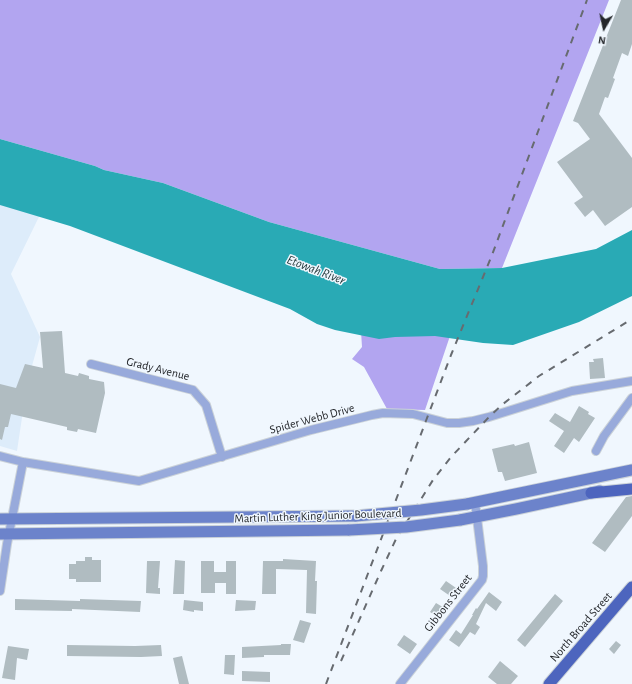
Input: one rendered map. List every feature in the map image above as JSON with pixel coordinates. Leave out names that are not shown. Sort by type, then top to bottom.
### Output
[{"type":"main road","name":"Martin Luther King Junior Boulevard","points":[[0,519],[356,516],[421,510],[471,503],[632,470]]},
{"type":"main road","name":"Martin Luther King Junior Boulevard","points":[[5,534],[349,530],[406,527],[460,520],[632,484]]},
{"type":"main road","points":[[591,493],[632,489]]},
{"type":"main road","name":"North Broad Street","points":[[549,684],[632,588]]},
{"type":"street","name":"Grady Avenue","points":[[91,364],[193,390],[206,405],[222,457]]},
{"type":"street","name":"Spider Webb Drive","points":[[0,456],[23,462],[139,482],[312,430],[372,415],[383,413],[413,414],[447,423],[460,423],[484,418],[572,391],[632,381]]},
{"type":"street","points":[[596,451],[604,436],[632,398]]},
{"type":"street","points":[[0,591],[5,534],[12,519],[23,462]]},
{"type":"street","name":"Gibbons Street","points":[[400,684],[482,580],[484,566],[477,516],[471,503]]},
{"type":"shaded area","points":[[0,0],[609,0],[502,268],[440,269],[269,222],[163,183],[104,170],[95,166],[0,139]]},
{"type":"shaded area","points":[[0,168],[58,178],[11,274],[40,337],[27,384],[17,451],[0,446]]},
{"type":"shaded area","points":[[361,331],[450,336],[425,410],[387,409],[364,367],[352,359],[362,347]]},
{"type":"water","name":"Etowah River","points":[[0,139],[95,166],[104,170],[163,183],[269,222],[440,269],[502,268],[596,249],[632,230],[632,296],[579,322],[513,345],[483,343],[435,336],[379,339],[335,330],[317,324],[290,309],[70,226],[0,205]]},
{"type":"building","points":[[621,0],[632,0],[632,44],[628,56],[622,53],[608,98],[605,97],[599,114],[632,158],[632,207],[605,226],[593,210],[585,217],[574,203],[583,197],[557,162],[590,139],[578,123],[573,121]]},
{"type":"building","points":[[62,331],[65,373],[78,376],[79,373],[89,376],[89,379],[104,382],[105,393],[96,433],[78,429],[77,432],[67,430],[67,427],[11,414],[8,427],[5,427],[2,440],[0,439],[0,384],[16,388],[25,364],[43,368],[40,332]]},
{"type":"building","points":[[603,358],[605,378],[590,379],[589,362],[594,362],[593,359]]},
{"type":"building","points":[[579,406],[595,418],[579,442],[574,438],[564,453],[554,446],[564,431],[549,421],[555,413],[570,422]]},
{"type":"building","points":[[529,442],[537,473],[505,481],[502,472],[498,472],[492,449],[514,444],[515,446]]},
{"type":"building","points":[[632,496],[632,516],[605,552],[592,543],[626,497]]},
{"type":"building","points":[[85,557],[92,557],[92,560],[101,560],[101,582],[76,582],[76,579],[69,579],[69,564],[76,564],[76,561],[85,561]]},
{"type":"building","points":[[283,559],[316,561],[316,614],[306,613],[307,570],[276,569],[276,594],[262,594],[263,561],[283,561]]},
{"type":"building","points":[[175,560],[185,561],[184,594],[173,594]]},
{"type":"building","points":[[147,561],[160,561],[158,588],[160,588],[160,594],[146,593]]},
{"type":"building","points":[[201,561],[214,561],[214,572],[226,572],[226,561],[236,561],[236,594],[226,594],[226,583],[215,583],[215,593],[201,593]]},
{"type":"building","points":[[446,581],[459,590],[453,598],[440,589]]},
{"type":"building","points":[[489,592],[502,602],[496,611],[486,603],[476,624],[480,627],[475,635],[470,632],[459,647],[449,640],[456,630],[461,634],[476,608],[477,609]]},
{"type":"building","points":[[555,594],[563,601],[525,647],[517,640]]},
{"type":"building","points":[[15,599],[141,601],[140,612],[72,609],[72,611],[15,610]]},
{"type":"building","points":[[184,600],[203,602],[203,611],[194,610],[194,612],[183,610]]},
{"type":"building","points":[[236,600],[256,601],[255,610],[235,611]]},
{"type":"building","points":[[436,603],[446,609],[440,618],[430,612]]},
{"type":"building","points":[[300,620],[311,623],[304,643],[293,640]]},
{"type":"building","points":[[404,635],[417,644],[410,654],[397,645]]},
{"type":"building","points":[[616,641],[621,645],[614,654],[609,649]]},
{"type":"building","points":[[291,644],[290,655],[264,655],[264,657],[242,658],[242,647]]},
{"type":"building","points":[[67,645],[161,645],[162,656],[67,656]]},
{"type":"building","points":[[8,646],[29,649],[27,660],[17,658],[15,680],[2,678]]},
{"type":"building","points":[[225,655],[235,655],[234,675],[224,674]]},
{"type":"building","points":[[182,656],[189,684],[179,684],[173,658]]},
{"type":"building","points":[[500,661],[518,676],[511,684],[497,684],[488,677]]},
{"type":"building","points":[[242,671],[270,672],[270,682],[242,681]]},
{"type":"railway","points":[[326,684],[451,355],[492,255],[587,0]]},
{"type":"railway","points":[[341,661],[396,539],[433,480],[451,457],[503,404],[539,376],[632,319]]}]
